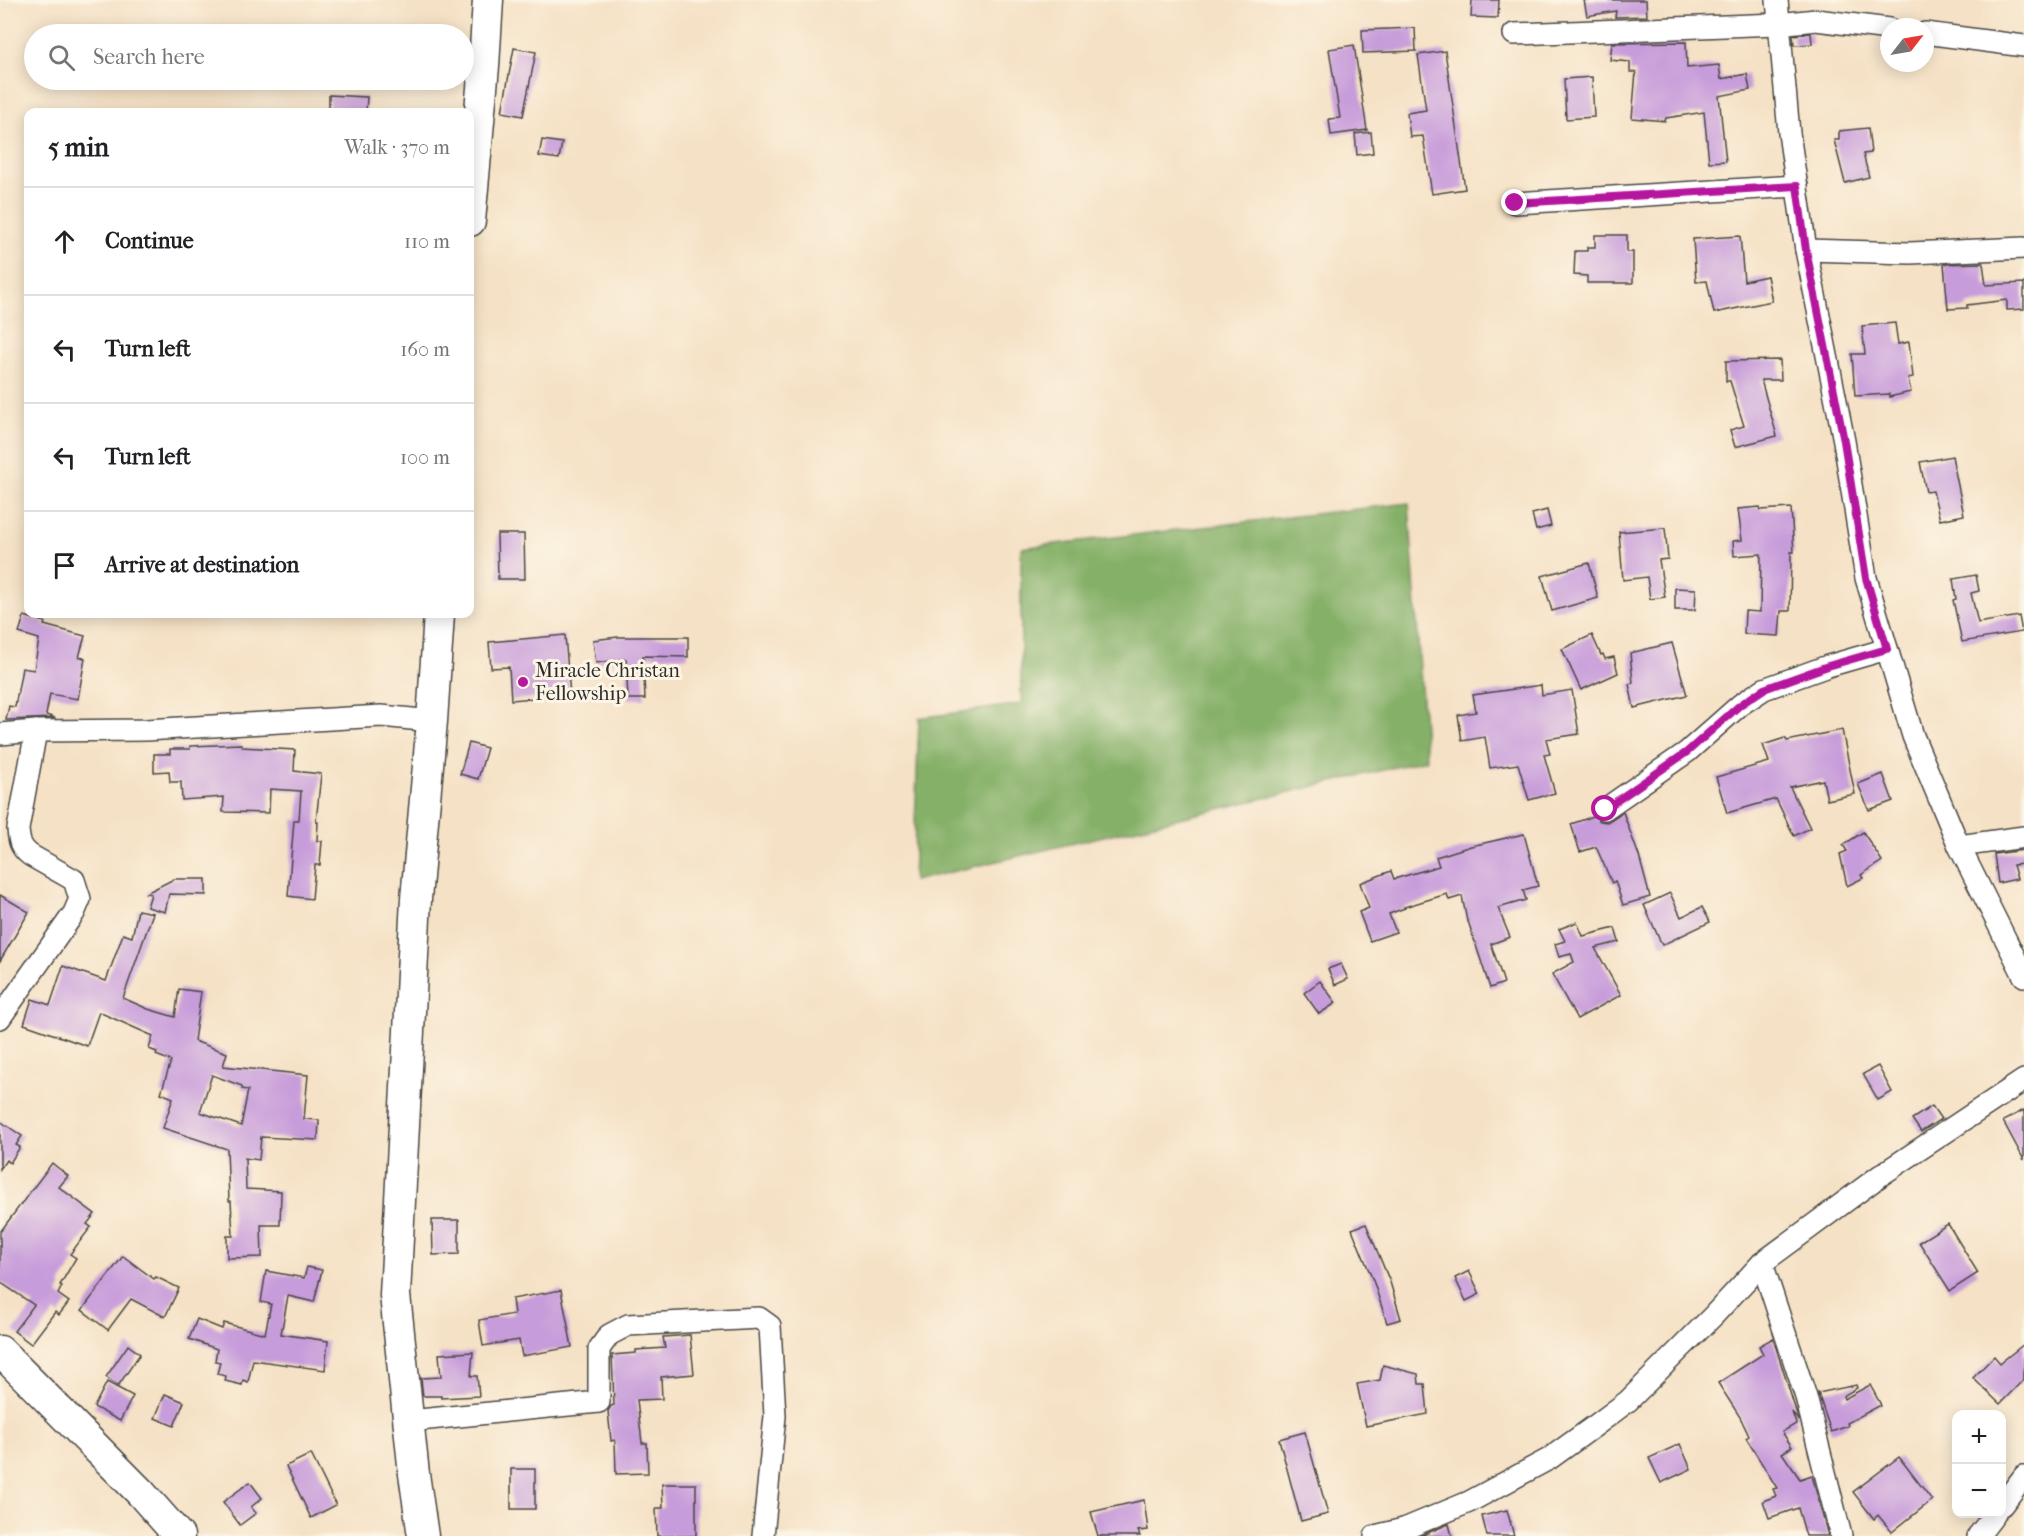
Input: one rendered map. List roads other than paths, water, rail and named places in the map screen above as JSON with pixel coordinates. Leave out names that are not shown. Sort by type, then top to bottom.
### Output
[{"type":"street","points":[[474,177],[488,0]]},
{"type":"street","points":[[1777,0],[1806,250],[1844,441],[1866,578],[1913,736],[1959,846],[2024,976]]},
{"type":"street","points":[[1514,34],[1778,24],[1816,20],[1880,28]]},
{"type":"street","points":[[1934,34],[2024,46]]},
{"type":"street","points":[[1515,203],[1797,186]]},
{"type":"street","points":[[1806,250],[1910,253],[2024,248]]},
{"type":"street","points":[[423,1536],[395,1295],[416,899],[439,618]]},
{"type":"street","points":[[1605,809],[1687,752],[1740,705],[1764,689],[1828,666],[1887,649]]},
{"type":"street","points":[[0,734],[36,731],[146,730],[381,716],[432,721]]},
{"type":"street","points":[[0,1018],[74,913],[80,900],[74,880],[30,855],[19,843],[18,829],[36,731]]},
{"type":"street","points":[[1959,846],[2024,837]]},
{"type":"street","points":[[1375,1536],[1404,1532],[1468,1502],[1549,1459],[1628,1401],[1762,1263],[1881,1175],[2024,1080]]},
{"type":"street","points":[[1762,1263],[1806,1397],[1841,1536]]},
{"type":"street","points":[[409,1421],[599,1402],[599,1348],[609,1335],[628,1325],[759,1318],[770,1326],[776,1416],[763,1536]]},
{"type":"street","points":[[0,1351],[140,1492],[179,1536]]},
{"type":"street","points":[[2006,1499],[2024,1476]]},
{"type":"street","points":[[1978,1536],[1992,1518]]},
{"type":"place","name":"Miracle Christan Fellowship","points":[[523,682]]}]
